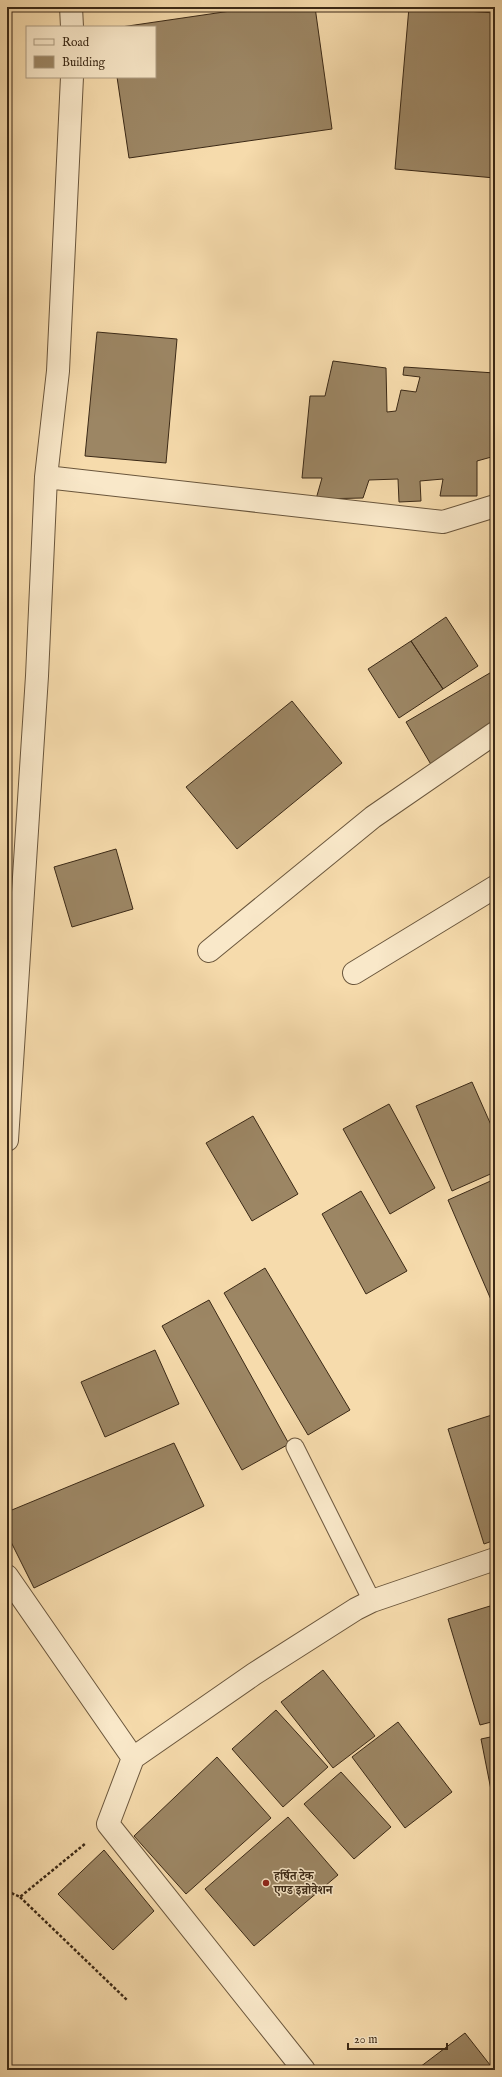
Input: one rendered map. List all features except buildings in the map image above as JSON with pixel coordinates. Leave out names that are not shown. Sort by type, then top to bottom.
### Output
[{"type":"street","points":[[71,7],[72,26]]},
{"type":"street","points":[[7,1140],[37,676],[46,477],[58,371],[72,78]]},
{"type":"street","points":[[46,477],[443,522],[495,506]]},
{"type":"street","points":[[209,951],[373,817],[495,733]]},
{"type":"street","points":[[354,973],[495,887]]},
{"type":"street","points":[[304,2070],[108,1824],[133,1758],[254,1674],[356,1609],[372,1601],[495,1559]]},
{"type":"street","points":[[7,1576],[133,1758]]},
{"type":"lane","points":[[295,1447],[372,1601]]},
{"type":"path","points":[[20,1897],[108,1824]]},
{"type":"path","points":[[7,1891],[20,1897],[127,2000]]},
{"type":"place","name":"हर्षित टेक एण्ड इन्नोवेशन","points":[[266,1883]]}]
